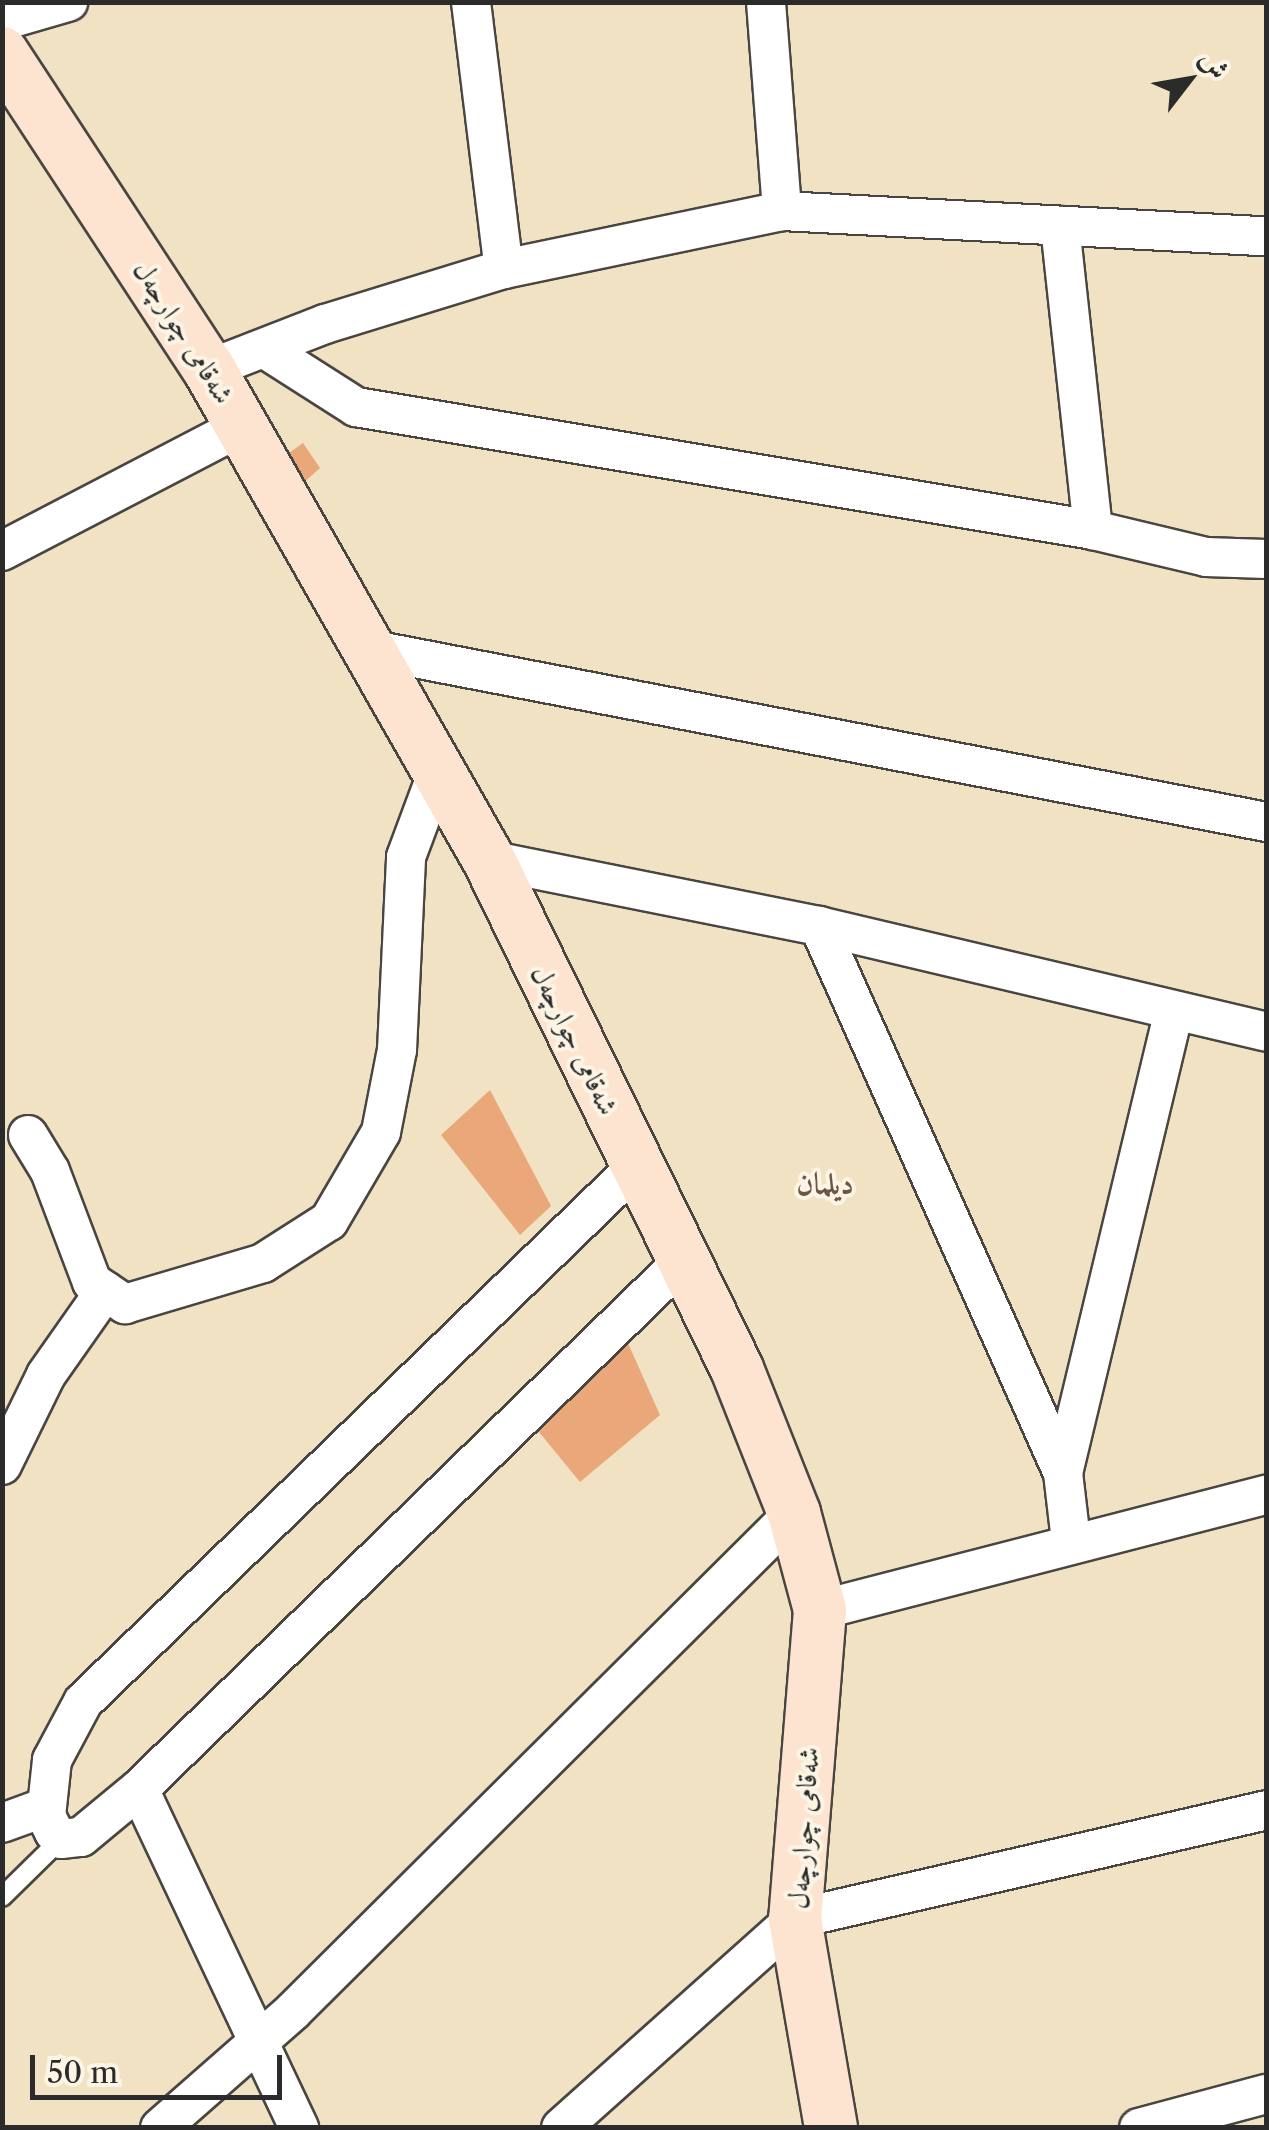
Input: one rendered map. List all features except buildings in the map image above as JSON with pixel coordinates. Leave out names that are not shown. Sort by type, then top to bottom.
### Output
[{"type":"main road","name":"شەقامی چوارچەل","points":[[2,52],[210,369],[489,860],[636,1167],[685,1258],[794,1514],[820,1610],[795,1919],[831,2128]]},
{"type":"street","points":[[2,20],[68,2]]},
{"type":"street","points":[[471,2],[504,270]]},
{"type":"street","points":[[766,2],[782,211]]},
{"type":"street","points":[[210,369],[504,270],[782,211],[1266,236]]},
{"type":"street","points":[[1060,226],[1093,530]]},
{"type":"street","points":[[265,349],[356,407],[1093,530],[1206,557],[1266,560]]},
{"type":"street","points":[[2,550],[242,426]]},
{"type":"street","points":[[368,649],[1266,822]]},
{"type":"street","points":[[28,1135],[50,1171],[92,1282],[124,1304],[263,1262],[328,1222],[356,1183],[381,1132],[397,1050],[406,856],[438,770]]},
{"type":"street","points":[[489,860],[819,926],[1174,1014],[1266,1032]]},
{"type":"street","points":[[819,926],[1063,1473],[1071,1541]]},
{"type":"street","points":[[1063,1473],[1174,1014]]},
{"type":"street","points":[[53,1823],[52,1760],[83,1702],[636,1167]]},
{"type":"street","points":[[2,1822],[53,1823],[90,1832],[685,1258]]},
{"type":"street","points":[[2,1465],[46,1375],[105,1291]]},
{"type":"street","points":[[820,1610],[1071,1541],[1266,1495]]},
{"type":"street","points":[[160,2128],[260,2040],[794,1514]]},
{"type":"street","points":[[139,1788],[299,2128]]},
{"type":"street","points":[[561,2128],[795,1919],[1266,1810]]},
{"type":"street","points":[[1139,2128],[1266,2094]]},
{"type":"lane","points":[[2,1897],[53,1823]]},
{"type":"district","name":"دیلمان","points":[[825,1184]]}]
